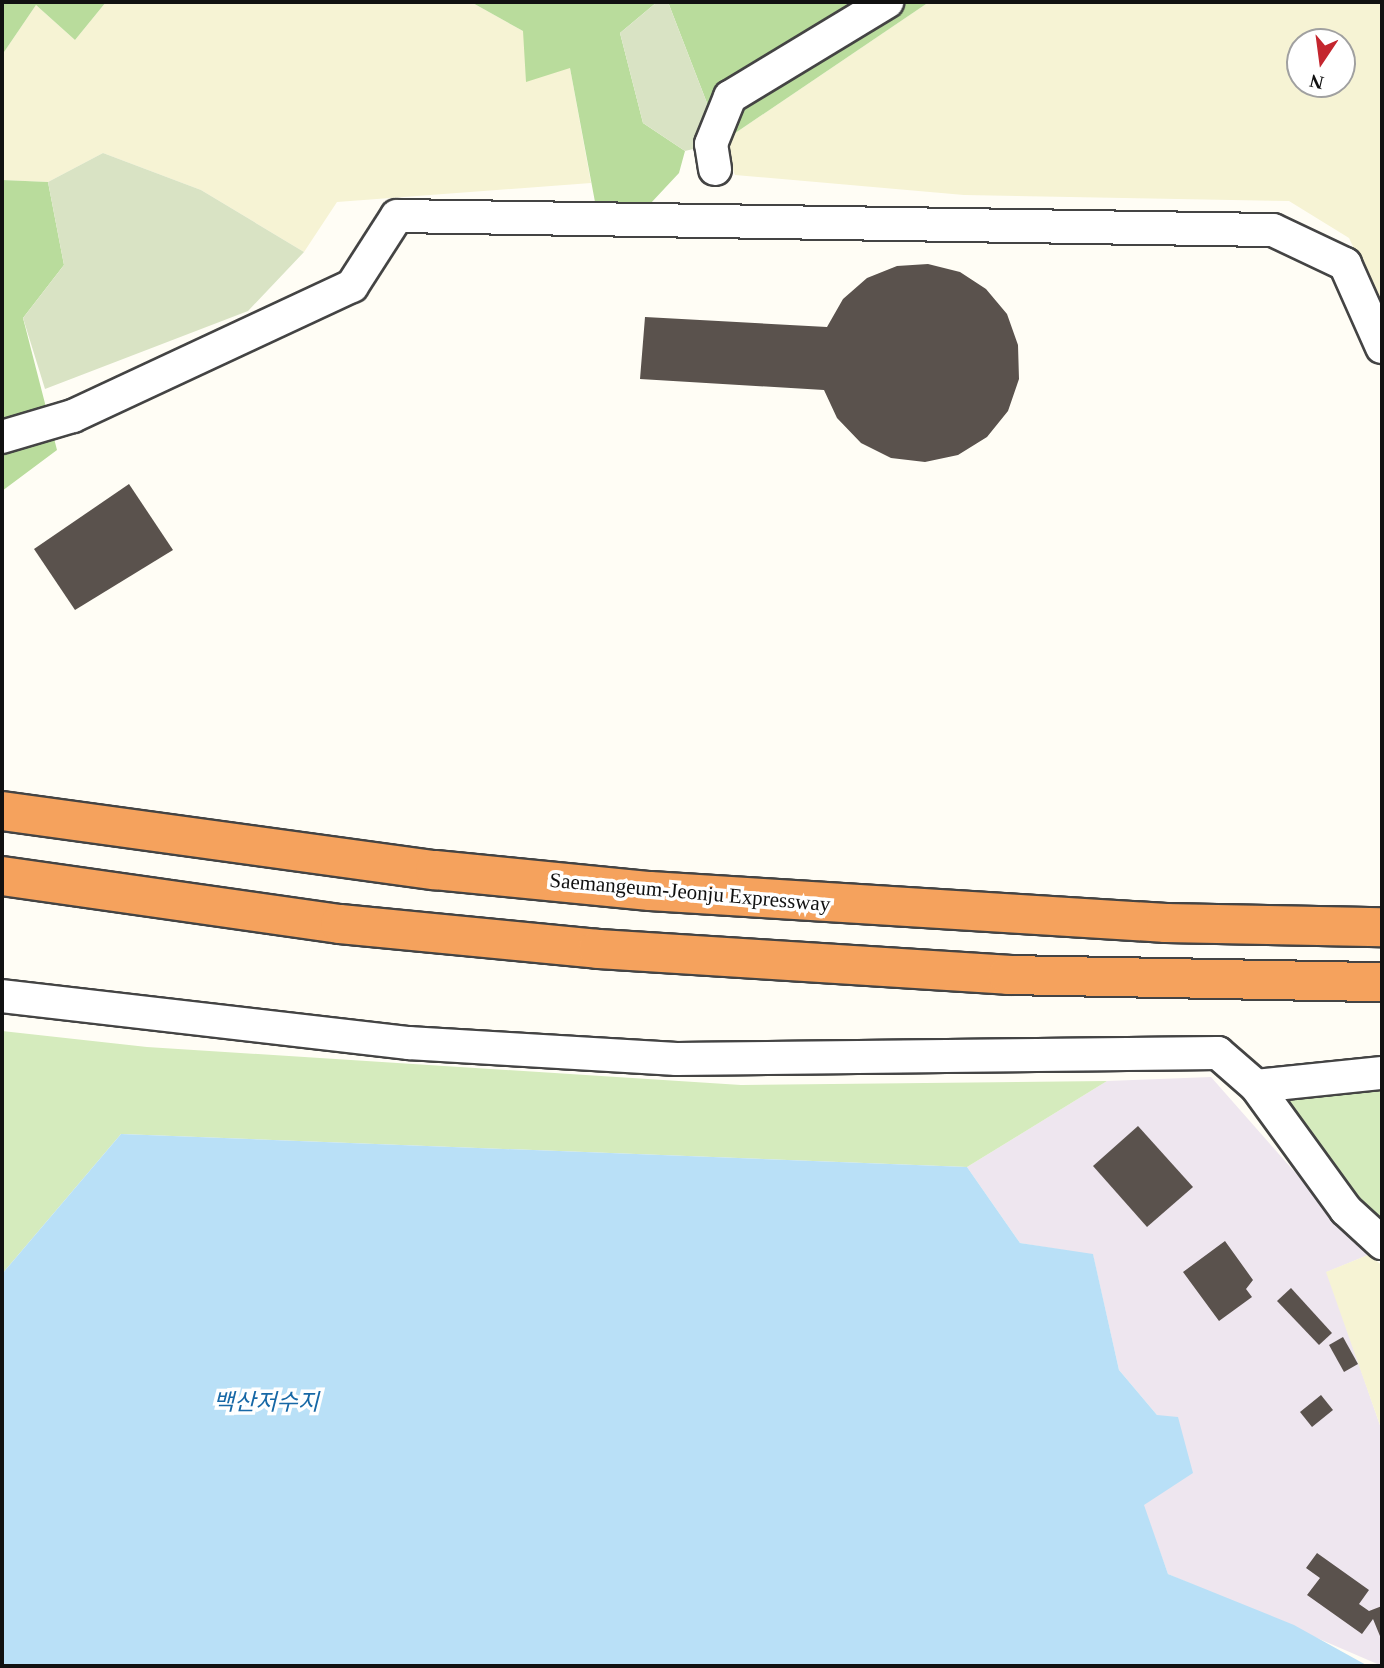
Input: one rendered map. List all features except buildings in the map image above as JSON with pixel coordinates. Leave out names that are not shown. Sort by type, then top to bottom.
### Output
[{"type":"highway","name":"Saemangeum-Jeonju Expressway","points":[[2,811],[435,870],[650,891],[1126,921],[1382,927]]},
{"type":"highway","points":[[2,876],[340,925],[612,950],[1008,975],[1382,982]]},
{"type":"street","points":[[715,169],[711,144],[730,97],[887,2]]},
{"type":"street","points":[[2,437],[73,416],[352,286],[397,216],[1273,230],[1345,264],[1382,347]]},
{"type":"street","points":[[2,996],[408,1043],[677,1059],[1218,1053],[1255,1086],[1346,1210],[1382,1243]]},
{"type":"street","points":[[1255,1086],[1382,1073]]},
{"type":"shaded area","points":[[106,2],[471,2],[523,31],[570,68],[591,183],[337,202],[304,252],[201,190],[103,153],[48,182],[2,180],[2,55],[36,5],[75,40]]},
{"type":"shaded area","points":[[929,2],[1382,2],[1382,308],[1349,238],[1289,201],[964,195],[735,175],[722,142]]},
{"type":"shaded area","points":[[1211,1077],[1368,1255],[1327,1272],[1382,1431],[1382,1666],[1168,1574],[1143,1505],[1157,1415],[1119,1370],[1093,1255],[1020,1243],[967,1167],[1107,1081]]},
{"type":"shaded area","points":[[1368,1255],[1382,1265],[1382,1431],[1326,1272]]},
{"type":"green space","points":[[2,2],[106,2],[75,40],[36,5],[2,55]]},
{"type":"green space","points":[[471,2],[657,2],[620,33],[643,123],[685,151],[679,173],[650,204],[595,202],[570,68],[526,82],[523,31]]},
{"type":"green space","points":[[657,2],[668,2],[722,142],[685,151],[643,123],[620,33]]},
{"type":"green space","points":[[668,2],[929,2],[722,142]]},
{"type":"green space","points":[[103,153],[201,190],[304,252],[248,311],[45,389],[23,318],[64,265],[48,182]]},
{"type":"green space","points":[[2,180],[48,182],[64,265],[23,318],[57,450],[2,491]]},
{"type":"green space","points":[[2,1031],[147,1047],[741,1085],[1107,1081],[967,1167],[121,1134],[2,1274]]},
{"type":"green space","points":[[1382,1084],[1382,1225],[1362,1211],[1275,1088]]},
{"type":"water","name":"백산저수지","points":[[121,1134],[967,1167],[1020,1243],[1093,1254],[1119,1370],[1157,1415],[1178,1417],[1193,1473],[1144,1505],[1168,1574],[1294,1625],[1368,1666],[2,1666],[2,1274]]}]
